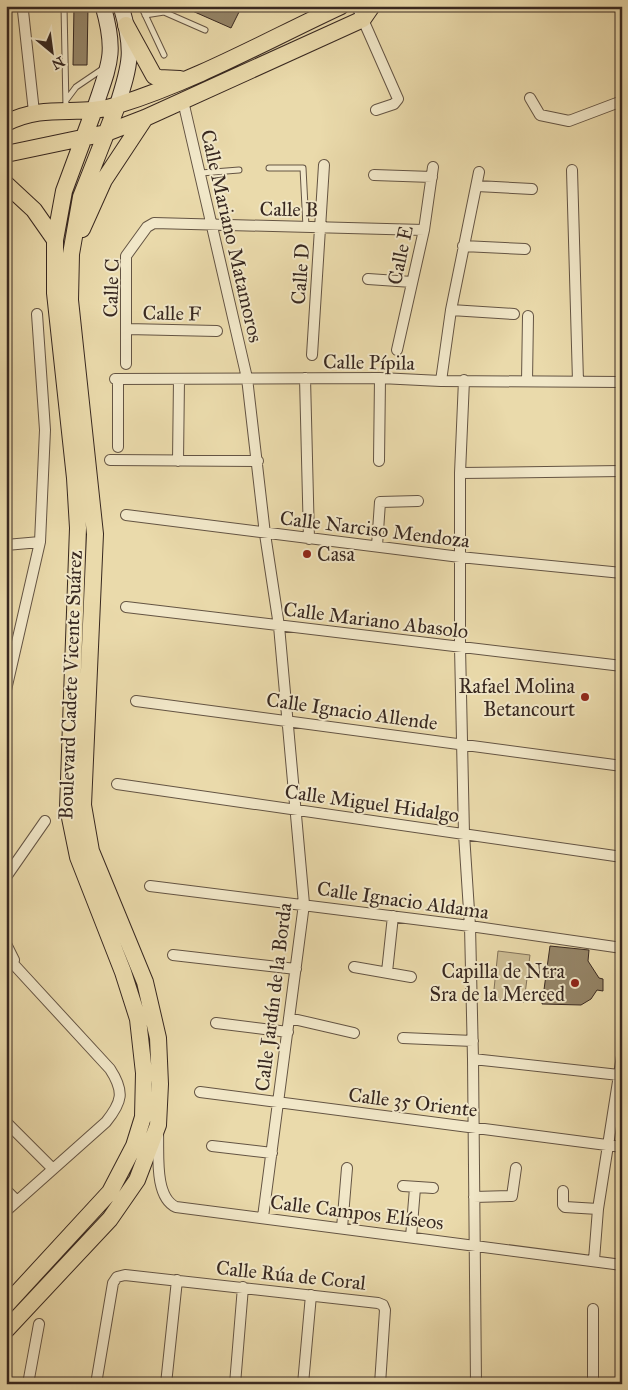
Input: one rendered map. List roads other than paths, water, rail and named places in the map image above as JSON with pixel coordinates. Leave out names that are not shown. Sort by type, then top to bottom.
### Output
[{"type":"main road","points":[[94,110],[109,66],[112,48],[103,6]]},
{"type":"main road","points":[[117,106],[130,65],[126,25],[121,6]]},
{"type":"main road","points":[[6,122],[34,112],[66,104],[94,110],[117,106],[184,79],[341,6]]},
{"type":"main road","points":[[6,154],[106,133],[146,118],[364,11]]},
{"type":"main road","points":[[126,25],[154,76],[184,79]]},
{"type":"main road","points":[[183,101],[181,88],[184,79]]},
{"type":"main road","name":"Boulevard Cadete Vicente Suárez","points":[[6,1330],[119,1207],[137,1180],[158,1125],[160,1084],[158,1038],[145,982],[91,851],[84,812],[95,534],[70,300],[71,254],[81,197],[117,106]]},
{"type":"main road","name":"Boulevard Cadete Vicente Suárez","points":[[6,1305],[110,1192],[134,1146],[143,1117],[144,1073],[138,1019],[123,972],[78,857],[68,808],[78,528],[75,478],[55,293],[55,240],[62,199],[82,138],[94,110]]},
{"type":"main road","points":[[71,254],[104,180],[146,118]]},
{"type":"main road","points":[[6,184],[34,210],[55,240]]},
{"type":"street","points":[[23,11],[34,112]]},
{"type":"street","points":[[364,11],[398,99],[394,104],[376,110]]},
{"type":"street","points":[[530,98],[540,115],[569,121],[622,101]]},
{"type":"street","name":"Calle Mariano Matamoros","points":[[183,101],[247,378],[265,534]]},
{"type":"street","name":"Calle D","points":[[312,355],[324,165]]},
{"type":"street","points":[[572,170],[578,381]]},
{"type":"street","name":"Calle E","points":[[374,175],[433,172],[424,230],[397,350]]},
{"type":"street","points":[[441,381],[450,310],[479,172]]},
{"type":"street","points":[[477,186],[532,188]]},
{"type":"street","name":"Calle B","points":[[154,223],[424,230]]},
{"type":"street","name":"Calle C","points":[[126,364],[126,256],[147,226],[154,223]]},
{"type":"street","points":[[463,246],[525,249]]},
{"type":"street","points":[[368,280],[412,282]]},
{"type":"street","points":[[450,310],[514,314]]},
{"type":"street","points":[[6,690],[40,542],[46,430],[37,314]]},
{"type":"street","points":[[527,381],[528,316]]},
{"type":"street","name":"Calle F","points":[[127,329],[217,331]]},
{"type":"street","points":[[305,378],[309,539]]},
{"type":"street","points":[[379,461],[380,378]]},
{"type":"street","name":"Calle Pípila","points":[[118,447],[117,379],[380,378],[441,381],[622,382]]},
{"type":"street","points":[[178,461],[179,379]]},
{"type":"street","points":[[464,380],[460,473],[460,647],[464,834],[470,926],[473,1041],[472,1127],[476,1384]]},
{"type":"street","points":[[110,460],[258,461]]},
{"type":"street","points":[[460,473],[622,471]]},
{"type":"street","points":[[377,546],[380,502],[418,501]]},
{"type":"street","name":"Calle Narciso Mendoza","points":[[126,515],[265,534],[460,557],[622,573]]},
{"type":"street","name":"Calle Jardín de la Borda","points":[[263,1217],[304,904],[279,626],[265,534]]},
{"type":"street","points":[[6,545],[40,542]]},
{"type":"street","name":"Calle Mariano Abasolo","points":[[126,607],[622,666]]},
{"type":"street","name":"Calle Ignacio Allende","points":[[136,701],[622,766]]},
{"type":"street","name":"Calle Miguel Hidalgo","points":[[117,784],[622,857]]},
{"type":"street","points":[[6,876],[46,821]]},
{"type":"street","name":"Calle Ignacio Aldama","points":[[150,886],[304,904],[622,948]]},
{"type":"street","points":[[387,972],[393,916]]},
{"type":"street","points":[[6,944],[18,968]]},
{"type":"street","points":[[173,955],[296,969]]},
{"type":"street","points":[[6,956],[110,1069],[120,1089],[120,1099],[116,1109],[106,1122],[6,1211]]},
{"type":"street","points":[[354,967],[411,976]]},
{"type":"street","points":[[289,1018],[354,1033]]},
{"type":"street","points":[[216,1023],[288,1032]]},
{"type":"street","points":[[403,1038],[473,1041]]},
{"type":"street","points":[[473,1058],[619,1075]]},
{"type":"street","points":[[594,1260],[598,1209],[622,1061]]},
{"type":"street","name":"Calle 35 Oriente","points":[[200,1092],[622,1147]]},
{"type":"street","points":[[6,1122],[53,1169]]},
{"type":"street","name":"Calle Campos Elíseos","points":[[158,1125],[162,1190],[171,1204],[622,1265]]},
{"type":"street","points":[[212,1146],[272,1153]]},
{"type":"street","points":[[342,1228],[347,1168]]},
{"type":"street","points":[[474,1197],[512,1196],[516,1168]]},
{"type":"street","points":[[403,1186],[433,1188]]},
{"type":"street","points":[[411,1237],[415,1188]]},
{"type":"street","points":[[6,1190],[17,1201]]},
{"type":"street","points":[[563,1191],[563,1205],[565,1207],[598,1209]]},
{"type":"street","name":"Calle Rúa de Coral","points":[[96,1384],[112,1283],[117,1277],[125,1275],[311,1295],[383,1305],[380,1384]]},
{"type":"street","points":[[166,1384],[177,1280]]},
{"type":"street","points":[[235,1384],[243,1288]]},
{"type":"street","points":[[303,1384],[311,1295]]},
{"type":"street","points":[[593,1309],[593,1384]]},
{"type":"street","points":[[28,1384],[39,1324]]},
{"type":"lane","points":[[64,6],[66,104]]},
{"type":"lane","points":[[141,6],[164,55]]},
{"type":"lane","points":[[145,15],[164,12],[205,30]]},
{"type":"lane","points":[[66,104],[76,87],[109,66]]},
{"type":"lane","points":[[269,168],[304,168],[306,227]]},
{"type":"lane","points":[[201,173],[239,170]]},
{"type":"place","name":"Casa","points":[[307,554]]},
{"type":"place","name":"Rafael Molina Betancourt","points":[[585,697]]},
{"type":"place","name":"Capilla de Ntra Sra de la Merced","points":[[575,983]]}]
